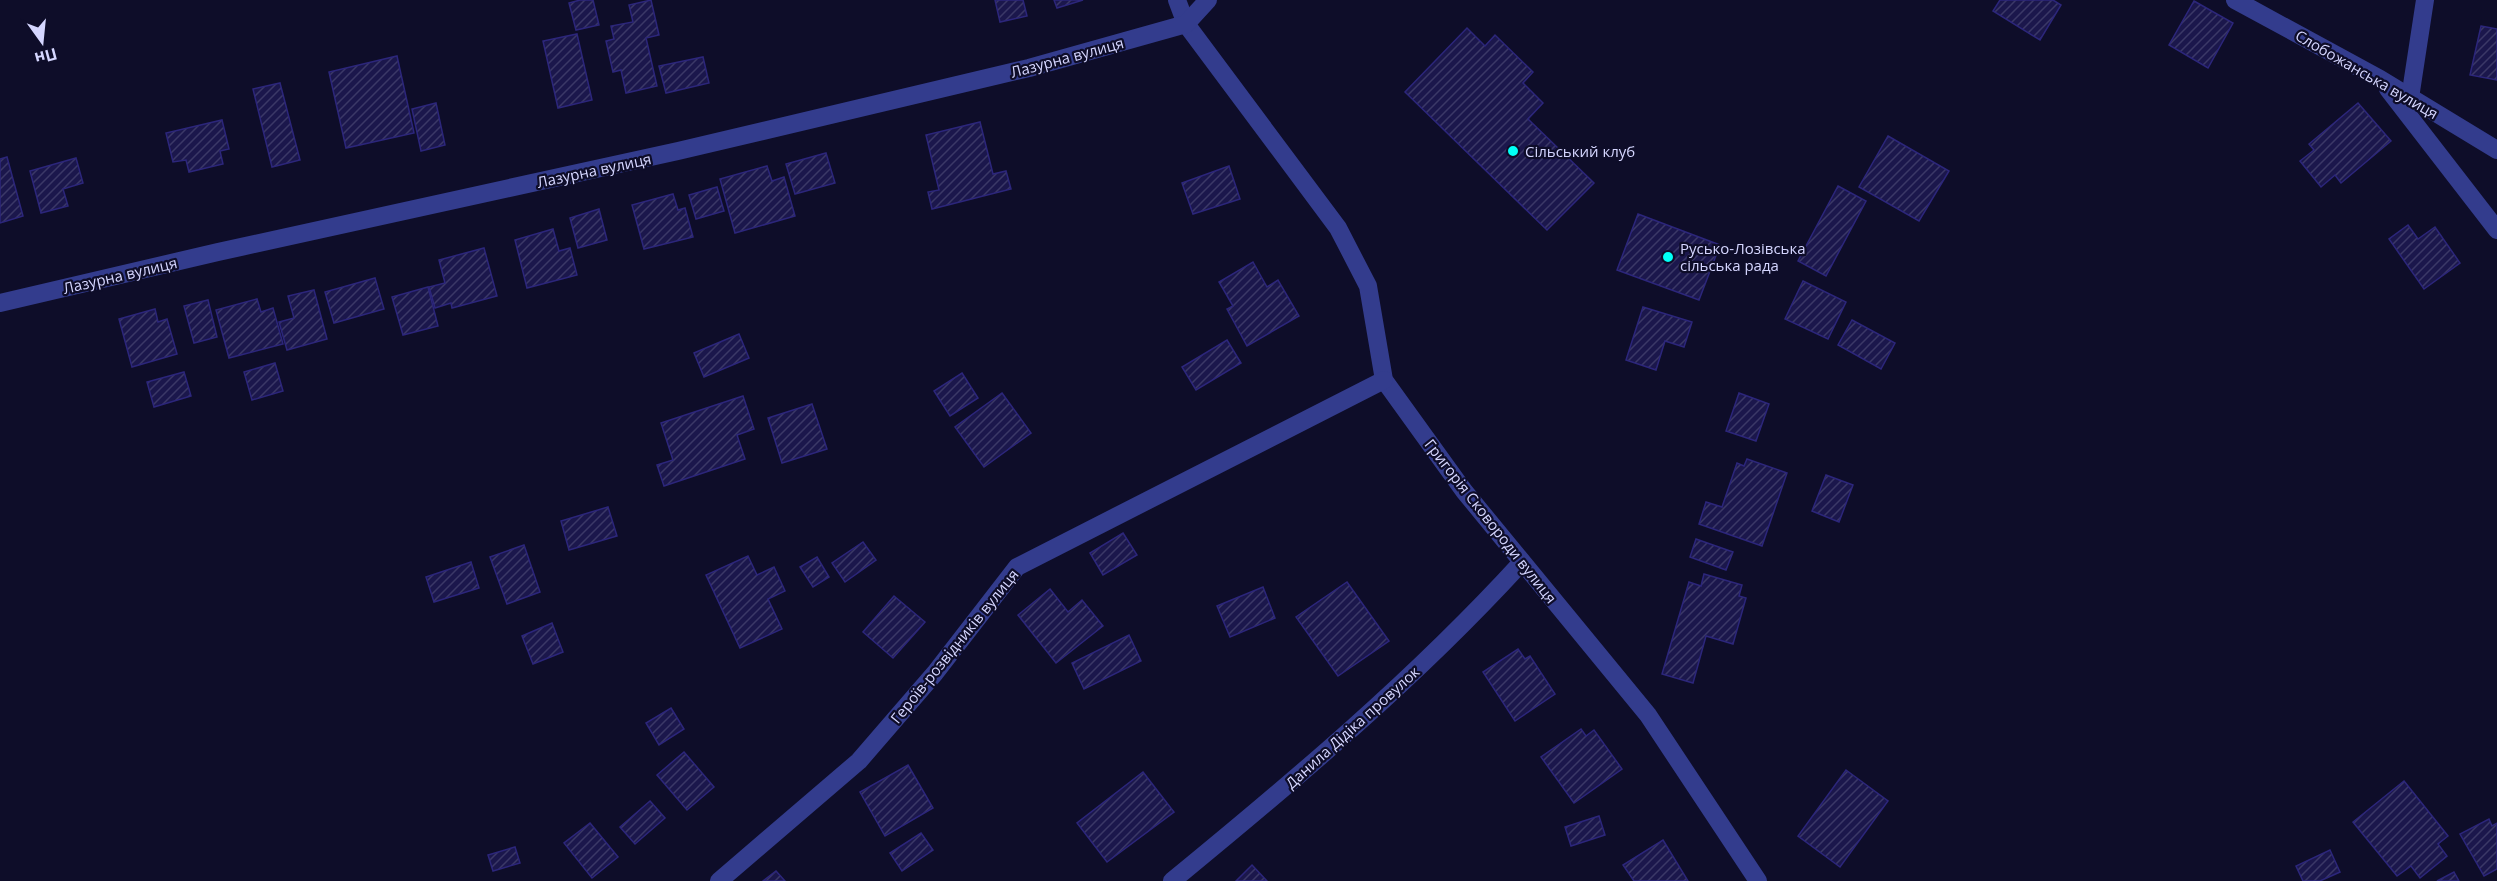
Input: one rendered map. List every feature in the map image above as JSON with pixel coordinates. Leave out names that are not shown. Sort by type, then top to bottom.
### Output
[{"type":"street","name":"Григорія Сковороди вулиця","points":[[1177,0],[1186,24],[1338,228],[1368,286],[1384,380],[1464,491],[1648,716],[1758,881]]},
{"type":"street","points":[[1186,24],[1208,0]]},
{"type":"street","name":"Слобожанська вулиця","points":[[2235,0],[2380,80],[2497,150]]},
{"type":"street","points":[[2410,98],[2425,0]]},
{"type":"street","name":"Лазурна вулиця","points":[[0,303],[218,252],[690,149],[1029,68],[1186,24]]},
{"type":"street","points":[[2380,80],[2497,230]]},
{"type":"street","name":"Героїв-розвідників вулиця","points":[[719,881],[859,761],[935,673],[1017,567],[1384,380]]},
{"type":"street","name":"Данила Дідіка провулок","points":[[1172,881],[1339,742],[1461,629],[1522,562]]},
{"type":"building","points":[[593,0],[599,25],[576,30],[569,3]]},
{"type":"building","points":[[651,0],[659,35],[646,38],[657,86],[626,93],[621,70],[613,72],[606,41],[614,39],[611,26],[633,22],[629,5]]},
{"type":"building","points":[[995,0],[1023,0],[1027,16],[1000,22]]},
{"type":"building","points":[[1054,0],[1083,0],[1057,8]]},
{"type":"building","points":[[2000,0],[2053,0],[2061,5],[2040,40],[1993,11]]},
{"type":"building","points":[[2194,1],[2233,23],[2208,68],[2169,45]]},
{"type":"building","points":[[2481,26],[2497,29],[2497,80],[2470,75]]},
{"type":"building","name":"Сільський клуб","points":[[1467,28],[1485,46],[1495,35],[1533,72],[1523,83],[1543,103],[1528,119],[1594,183],[1547,230],[1405,92]]},
{"type":"building","points":[[577,34],[592,100],[558,108],[543,41]]},
{"type":"building","points":[[397,56],[414,133],[346,148],[329,72]]},
{"type":"building","points":[[703,57],[709,83],[666,93],[659,66]]},
{"type":"building","points":[[280,83],[300,160],[272,167],[253,89]]},
{"type":"building","points":[[436,103],[445,145],[421,151],[412,109]]},
{"type":"building","points":[[2358,103],[2391,141],[2341,183],[2335,175],[2321,187],[2300,161],[2314,150],[2309,144]]},
{"type":"building","points":[[222,120],[229,149],[220,151],[223,164],[189,172],[186,160],[173,162],[166,133]]},
{"type":"building","points":[[980,122],[993,174],[1006,171],[1011,189],[932,209],[928,192],[939,190],[926,135]]},
{"type":"building","points":[[1888,136],[1949,171],[1919,221],[1859,187]]},
{"type":"building","points":[[826,153],[835,183],[795,194],[786,164]]},
{"type":"building","points":[[7,157],[23,216],[0,223],[0,159]]},
{"type":"building","points":[[76,158],[83,183],[63,189],[68,206],[41,213],[30,171]]},
{"type":"building","points":[[767,166],[772,181],[784,177],[795,216],[735,233],[720,179]]},
{"type":"building","points":[[1229,166],[1240,199],[1193,214],[1182,183]]},
{"type":"building","points":[[1838,186],[1866,201],[1826,276],[1798,261]]},
{"type":"building","points":[[717,187],[724,211],[696,219],[689,195]]},
{"type":"building","points":[[673,194],[678,210],[685,208],[693,237],[644,249],[632,205]]},
{"type":"building","points":[[599,209],[607,240],[578,248],[570,218]]},
{"type":"building","name":"Русько-Лозівська сільська рада","points":[[1638,214],[1720,245],[1699,300],[1617,270]]},
{"type":"building","points":[[2408,225],[2418,239],[2435,227],[2460,263],[2424,289],[2389,239]]},
{"type":"building","points":[[553,229],[559,251],[570,248],[577,275],[527,288],[515,240]]},
{"type":"building","points":[[484,248],[497,296],[452,308],[451,303],[435,308],[429,287],[445,283],[439,260]]},
{"type":"building","points":[[1253,262],[1267,287],[1278,280],[1299,316],[1247,346],[1227,309],[1233,306],[1219,282]]},
{"type":"building","points":[[375,278],[384,309],[334,323],[325,292]]},
{"type":"building","points":[[1803,281],[1846,302],[1828,339],[1785,319]]},
{"type":"building","points":[[428,287],[438,326],[403,335],[392,297]]},
{"type":"building","points":[[314,290],[327,339],[287,350],[279,322],[294,318],[288,296]]},
{"type":"building","points":[[257,299],[261,312],[273,308],[283,344],[229,358],[216,310]]},
{"type":"building","points":[[208,300],[217,337],[194,343],[184,306]]},
{"type":"building","points":[[1643,307],[1692,322],[1684,347],[1665,341],[1656,370],[1626,360]]},
{"type":"building","points":[[155,309],[158,322],[167,319],[177,354],[132,367],[119,319]]},
{"type":"building","points":[[1852,320],[1895,343],[1881,369],[1838,345]]},
{"type":"building","points":[[739,334],[749,358],[704,377],[694,353]]},
{"type":"building","points":[[1227,340],[1241,363],[1196,390],[1182,367]]},
{"type":"building","points":[[275,363],[283,391],[252,400],[244,372]]},
{"type":"building","points":[[184,372],[191,396],[154,407],[147,382]]},
{"type":"building","points":[[962,373],[978,398],[950,416],[934,391]]},
{"type":"building","points":[[1002,393],[1031,433],[984,467],[955,427]]},
{"type":"building","points":[[1739,393],[1769,404],[1756,441],[1726,431]]},
{"type":"building","points":[[743,396],[754,429],[737,435],[745,459],[664,486],[657,465],[673,460],[661,423]]},
{"type":"building","points":[[812,404],[827,449],[782,463],[768,418]]},
{"type":"building","points":[[1747,459],[1787,473],[1762,546],[1699,524],[1706,502],[1722,507],[1737,463],[1744,466]]},
{"type":"building","points":[[1826,475],[1853,485],[1839,522],[1812,511]]},
{"type":"building","points":[[608,507],[617,536],[569,550],[561,521]]},
{"type":"building","points":[[1123,533],[1137,555],[1103,575],[1090,553]]},
{"type":"building","points":[[1696,539],[1733,552],[1726,570],[1690,557]]},
{"type":"building","points":[[863,542],[876,560],[845,582],[832,563]]},
{"type":"building","points":[[524,545],[540,592],[507,604],[490,557]]},
{"type":"building","points":[[748,556],[757,575],[774,567],[785,591],[768,599],[782,629],[740,648],[706,575]]},
{"type":"building","points":[[817,557],[829,577],[813,587],[800,567]]},
{"type":"building","points":[[471,562],[479,588],[434,602],[426,577]]},
{"type":"building","points":[[1704,574],[1742,585],[1739,596],[1746,598],[1733,644],[1706,636],[1693,683],[1662,674],[1689,582],[1701,586]]},
{"type":"building","points":[[1347,582],[1389,641],[1338,676],[1296,617]]},
{"type":"building","points":[[1263,587],[1275,618],[1230,637],[1217,606]]},
{"type":"building","points":[[1050,589],[1068,612],[1082,600],[1103,626],[1056,663],[1018,615]]},
{"type":"building","points":[[894,596],[925,622],[893,658],[863,632]]},
{"type":"building","points":[[552,623],[563,652],[533,664],[522,636]]},
{"type":"building","points":[[1129,635],[1141,661],[1084,689],[1072,663]]},
{"type":"building","points":[[1518,649],[1525,659],[1530,656],[1555,694],[1515,721],[1483,672]]},
{"type":"building","points":[[671,708],[684,729],[659,745],[646,723]]},
{"type":"building","points":[[1581,729],[1586,736],[1594,730],[1622,769],[1574,803],[1541,757]]},
{"type":"building","points":[[684,752],[714,787],[687,810],[657,775]]},
{"type":"building","points":[[908,765],[933,808],[885,836],[860,792]]},
{"type":"building","points":[[1846,770],[1888,801],[1840,867],[1798,836]]},
{"type":"building","points":[[1143,772],[1174,812],[1107,862],[1077,823]]},
{"type":"building","points":[[2404,781],[2448,836],[2438,844],[2447,856],[2420,878],[2411,866],[2397,876],[2353,822]]},
{"type":"building","points":[[650,801],[665,818],[635,844],[620,827]]},
{"type":"building","points":[[1599,816],[1605,835],[1571,846],[1565,827]]},
{"type":"building","points":[[2489,819],[2492,826],[2497,823],[2497,869],[2484,876],[2460,834]]},
{"type":"building","points":[[590,823],[618,857],[592,878],[564,843]]},
{"type":"building","points":[[921,833],[933,850],[902,871],[890,853]]},
{"type":"building","points":[[1663,840],[1688,881],[1634,881],[1623,865]]},
{"type":"building","points":[[515,847],[520,863],[493,871],[488,855]]},
{"type":"building","points":[[2330,850],[2340,872],[2320,881],[2303,881],[2296,866]]},
{"type":"building","points":[[1252,865],[1267,881],[1236,881]]},
{"type":"building","points":[[776,871],[785,881],[763,881]]},
{"type":"building","points":[[2454,872],[2459,881],[2437,881]]},
{"type":"place","name":"Сільський клуб","points":[[1513,151]]},
{"type":"place","name":"Русько-Лозівська сільська рада","points":[[1668,257]]}]
